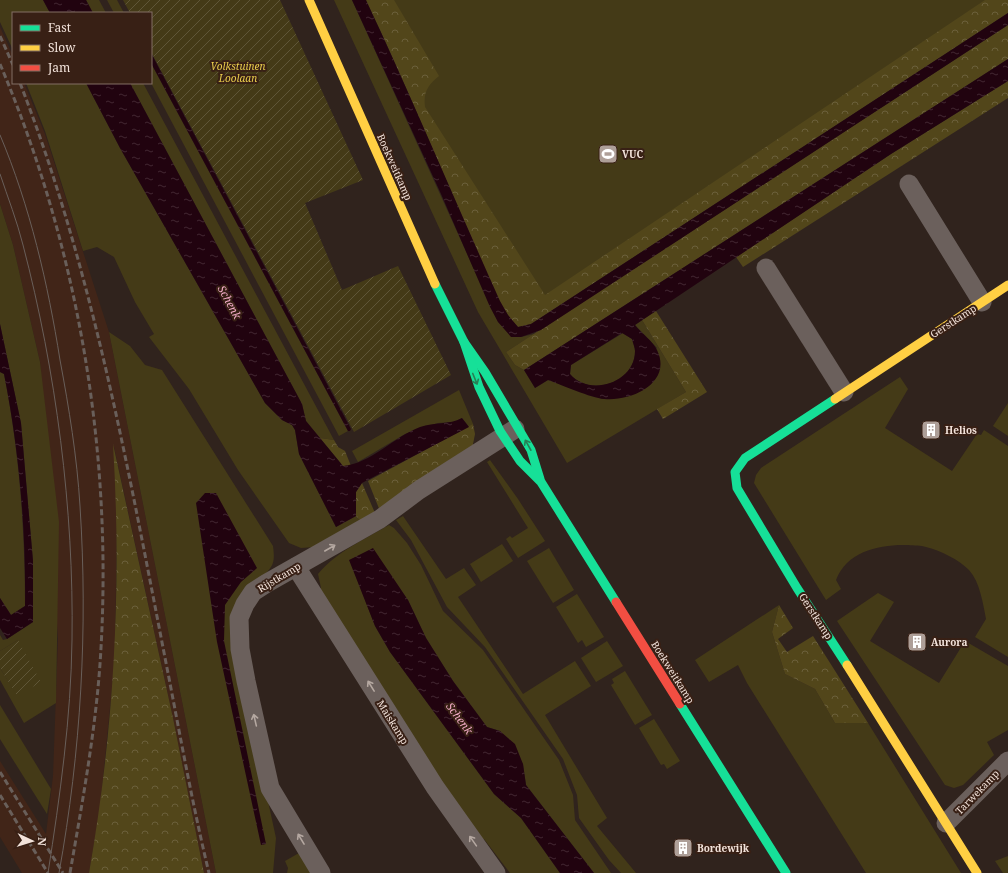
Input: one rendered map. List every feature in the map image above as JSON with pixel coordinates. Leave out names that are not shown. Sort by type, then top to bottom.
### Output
[{"type":"street","name":"Boekweitkamp","points":[[309,0],[441,298],[464,342],[485,372],[511,432],[518,459],[541,482],[786,873]]},
{"type":"street","name":"Gerstkamp","points":[[909,184],[982,302]]},
{"type":"street","points":[[766,268],[844,392]]},
{"type":"street","name":"Gerstkamp","points":[[977,873],[909,762],[797,588],[737,488],[735,472],[745,458],[1008,285]]},
{"type":"street","name":"Boekweitkamp","points":[[464,342],[474,378],[511,432],[531,450],[541,482]]},
{"type":"street","name":"Rijstkamp","points":[[321,873],[270,788],[240,649],[239,618],[245,604],[253,592],[380,519],[419,490],[511,432]]},
{"type":"street","name":"Maiskamp","points":[[296,567],[435,787],[496,873]]},
{"type":"street","name":"Tarwekamp","points":[[946,824],[1008,761]]},
{"type":"shaded area","points":[[0,27],[12,54],[12,84],[24,84],[45,134],[109,332],[216,873],[204,873],[173,718],[114,447],[117,510],[115,657],[100,809],[89,873],[22,873],[0,837],[0,761],[46,834],[53,776],[58,639],[40,362],[13,245],[0,204]]},
{"type":"green space","points":[[0,0],[43,0],[49,12],[12,12],[12,48],[0,22]]},
{"type":"green space","points":[[86,0],[99,0],[105,12],[92,12]]},
{"type":"green space","points":[[107,0],[117,0],[123,12],[113,12]]},
{"type":"green space","name":"Volkstuinen Loolaan","points":[[123,0],[280,0],[363,180],[305,203],[342,290],[398,266],[451,375],[354,432],[152,54],[152,12],[129,12]]},
{"type":"green space","points":[[334,0],[352,0],[498,322],[521,337],[534,334],[506,352],[515,365],[524,370],[535,388],[548,380],[603,399],[657,348],[635,325],[642,320],[686,392],[567,463],[478,312]]},
{"type":"green space","name":"VUC","points":[[364,0],[1006,0],[532,309]]},
{"type":"green space","points":[[366,0],[394,0],[439,76],[427,89],[425,107],[545,295],[985,0],[1008,0],[1008,13],[531,324],[518,327],[504,309],[492,287],[407,90]]},
{"type":"green space","points":[[1008,25],[1008,59],[524,370],[515,365],[506,352]]},
{"type":"green space","points":[[152,65],[348,431],[339,436],[152,84]]},
{"type":"green space","points":[[1008,81],[1008,98],[743,267],[736,257],[891,154]]},
{"type":"green space","points":[[26,84],[87,84],[120,148],[265,403],[282,420],[292,425],[295,430],[299,454],[336,527],[356,516],[362,522],[315,547],[301,548],[289,543],[238,470],[189,389],[149,337],[154,334],[135,302],[114,257],[97,247],[83,251],[45,131]]},
{"type":"green space","points":[[131,84],[144,84],[334,440],[320,438],[306,421],[302,404]]},
{"type":"green space","points":[[0,204],[13,245],[40,362],[59,522],[56,703],[24,723],[0,680],[0,668],[17,695],[18,640],[0,651],[0,635],[3,640],[7,639],[33,622],[33,561],[21,423],[0,324]]},
{"type":"green space","points":[[656,311],[707,392],[663,419],[657,409],[686,392],[642,320]]},
{"type":"green space","points":[[109,332],[130,346],[145,365],[162,370],[273,546],[273,563],[262,577],[234,644],[276,838],[273,873],[216,873]]},
{"type":"green space","points":[[623,333],[632,339],[635,351],[633,362],[628,372],[619,379],[610,384],[599,386],[588,385],[578,381],[570,374],[571,365]]},
{"type":"green space","points":[[0,372],[4,374],[14,431],[24,548],[25,606],[11,615],[0,598]]},
{"type":"green space","points":[[900,377],[908,389],[885,428],[952,471],[977,434],[981,435],[984,430],[1008,446],[1008,657],[975,637],[986,619],[980,593],[973,575],[965,566],[955,559],[931,548],[924,546],[897,545],[866,551],[848,562],[841,570],[836,580],[841,589],[826,600],[754,483],[756,475],[761,468]]},
{"type":"green space","points":[[459,390],[473,424],[469,427],[462,418],[454,422],[438,423],[405,434],[358,462],[352,451]]},
{"type":"green space","points":[[1008,403],[1008,436],[993,426]]},
{"type":"green space","points":[[473,424],[475,434],[472,449],[380,511],[368,481]]},
{"type":"green space","points":[[320,438],[334,440],[338,447],[345,451],[351,466],[343,466]]},
{"type":"green space","points":[[113,444],[173,718],[204,873],[89,873],[105,766],[114,659],[117,552]]},
{"type":"green space","points":[[490,460],[518,499],[545,541],[518,558],[506,539],[510,536],[512,538],[528,528],[487,462]]},
{"type":"green space","points":[[362,483],[375,513],[362,522],[356,516],[356,492]]},
{"type":"green space","points":[[403,516],[446,579],[464,568],[476,585],[458,597],[523,694],[575,661],[591,686],[545,715],[607,818],[597,826],[636,873],[621,873],[609,860],[579,818],[577,795],[563,759],[485,647],[447,607],[411,540],[396,520]]},
{"type":"green space","points":[[389,525],[394,528],[407,543],[421,565],[443,611],[483,650],[559,760],[573,795],[575,820],[611,873],[594,873],[526,785],[523,764],[500,731],[487,727],[453,681],[426,638],[408,600],[350,560],[375,626],[390,652],[494,794],[521,818],[560,873],[510,873],[484,839],[479,843],[318,591],[321,588],[318,574],[325,566],[351,546]]},
{"type":"green space","points":[[502,544],[513,561],[481,582],[470,564]]},
{"type":"green space","points":[[549,548],[574,590],[553,603],[527,561]]},
{"type":"green space","points":[[878,593],[894,602],[870,641],[939,683],[965,641],[1008,666],[1008,730],[987,742],[994,755],[963,785],[954,788],[945,785],[837,621]]},
{"type":"green space","points":[[577,594],[604,637],[586,647],[582,640],[578,643],[556,607]]},
{"type":"green space","points":[[779,605],[772,632],[785,674],[815,689],[835,723],[868,723],[961,873],[866,873],[747,683],[738,665],[709,682],[695,660]]},
{"type":"green space","points":[[779,605],[793,628],[778,639],[787,652],[813,636],[868,723],[835,723],[815,689],[785,674],[772,632]]},
{"type":"green space","points":[[18,640],[41,682],[17,696],[0,668],[0,651]]},
{"type":"green space","points":[[607,641],[623,666],[596,682],[581,658]]},
{"type":"green space","points":[[625,671],[652,715],[635,725],[611,685],[614,683],[612,679]]},
{"type":"green space","points":[[0,705],[51,789],[47,814],[0,739]]},
{"type":"green space","points":[[654,719],[680,761],[667,769],[664,764],[661,765],[639,728]]},
{"type":"green space","points":[[299,853],[312,873],[287,873],[288,868],[285,861]]},
{"type":"green space","points":[[1008,856],[1008,873],[1003,873],[995,861]]},
{"type":"water","points":[[43,0],[86,0],[92,12],[49,12]]},
{"type":"water","points":[[352,0],[366,0],[500,301],[508,315],[518,327],[531,324],[1008,13],[1008,25],[541,330],[521,337],[511,337],[498,322],[490,307],[441,194]]},
{"type":"water","points":[[152,55],[351,429],[348,431],[152,65]]},
{"type":"water","points":[[1008,59],[1008,81],[891,154],[635,325],[655,347],[660,362],[659,372],[654,381],[647,388],[637,394],[626,397],[604,399],[584,394],[548,380],[535,388],[524,370]],"holes":[[[622,333],[632,339],[635,351],[633,362],[628,371],[619,378],[610,383],[588,385],[578,381],[570,374],[571,365]]]},
{"type":"water","name":"Schenk","points":[[87,84],[131,84],[302,404],[306,421],[343,466],[353,464],[373,455],[420,427],[431,424],[452,422],[462,418],[469,427],[362,483],[356,492],[356,516],[336,527],[299,454],[295,430],[292,425],[282,420],[265,403],[120,148]]},
{"type":"water","points":[[0,324],[21,423],[33,561],[33,622],[7,639],[0,628],[0,598],[11,615],[25,606],[25,577],[23,519],[18,460],[4,374],[0,372]]},
{"type":"water","points":[[205,493],[216,493],[257,568],[241,582],[225,605],[224,641],[266,844],[261,845],[217,642],[196,503]]},
{"type":"water","name":"Schenk","points":[[373,548],[408,600],[426,638],[453,681],[487,727],[500,731],[515,744],[523,764],[526,785],[594,873],[560,873],[521,818],[494,794],[390,652],[375,626],[349,560]]},
{"type":"tram line","points":[[0,135],[11,162],[29,217],[44,274],[69,414],[79,488],[83,598],[81,690],[73,781],[59,873]]},
{"type":"tram line","points":[[0,174],[21,236],[45,341],[61,441],[70,541],[72,591],[70,698],[61,786],[48,873]]},
{"type":"railway","points":[[0,36],[12,63]]},
{"type":"railway","points":[[0,64],[28,135],[51,208],[70,283],[85,358],[96,434],[102,511],[103,587],[100,664],[91,743],[70,873]]},
{"type":"railway","points":[[20,84],[46,155],[69,227],[107,375],[124,449],[192,798],[209,873]]},
{"type":"railway","points":[[0,772],[63,873]]},
{"type":"railway","points":[[0,795],[48,873]]},
{"type":"traffic: fast","points":[[435,284],[464,342],[485,372],[531,450],[540,479]]},
{"type":"traffic: fast","points":[[464,342],[479,387],[500,431],[520,461],[541,482],[616,602]]},
{"type":"traffic: fast","points":[[835,399],[745,458],[735,472],[737,488],[797,588],[847,665]]},
{"type":"traffic: fast","points":[[680,704],[786,873]]},
{"type":"traffic: slow","points":[[309,0],[435,284]]},
{"type":"traffic: slow","points":[[835,399],[1008,285]]},
{"type":"traffic: slow","points":[[847,665],[977,873]]},
{"type":"traffic: jam","points":[[616,602],[680,704]]},
{"type":"place","name":"VUC","points":[[608,154]]},
{"type":"place","name":"Helios","points":[[931,430]]},
{"type":"place","name":"Aurora","points":[[917,642]]},
{"type":"place","name":"Bordewijk","points":[[683,848]]}]
